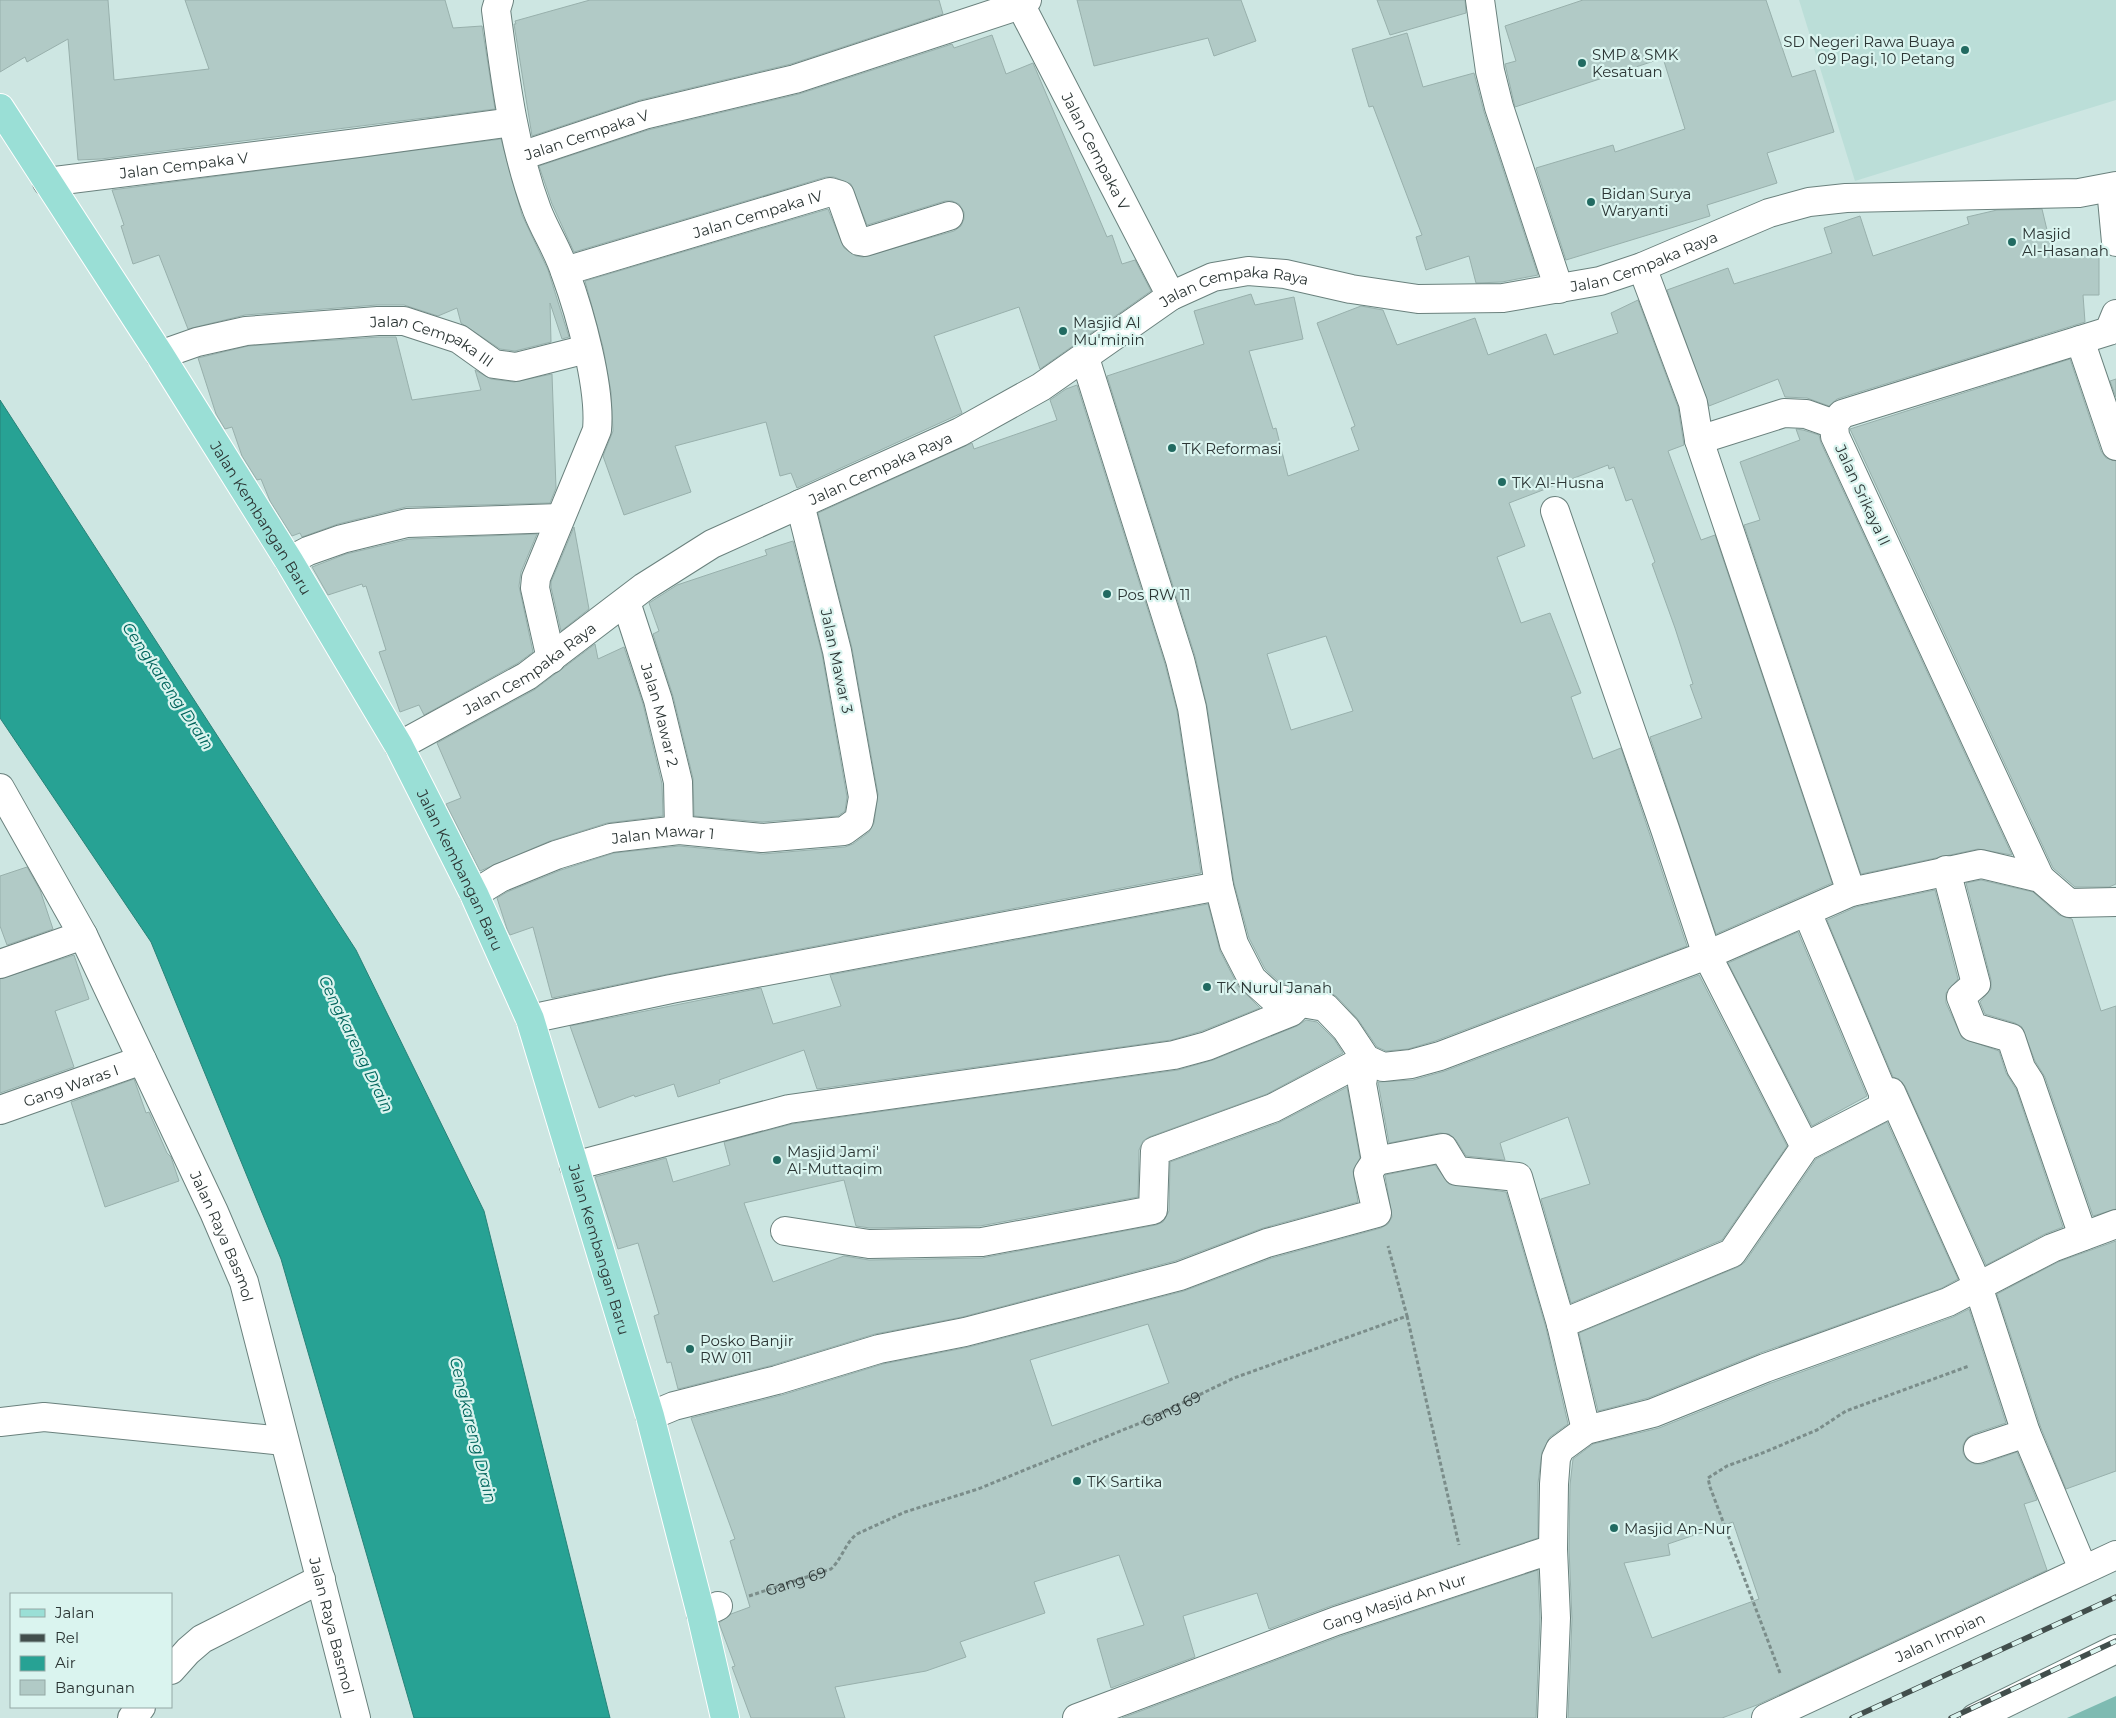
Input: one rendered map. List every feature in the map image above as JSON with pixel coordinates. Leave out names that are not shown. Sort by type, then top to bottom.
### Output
[{"type":"main road","name":"Jalan Kembangan Baru","points":[[0,108],[160,355],[289,562],[399,746],[474,894],[530,1019],[709,1610],[725,1718]]},
{"type":"street","points":[[1480,0],[1490,72],[1499,107],[1559,289]]},
{"type":"street","name":"Jalan Cempaka V","points":[[47,182],[512,122],[522,156],[644,115],[796,79],[1023,1],[1172,296]]},
{"type":"street","points":[[491,3],[512,122]]},
{"type":"street","points":[[522,156],[537,209],[565,271],[587,349],[598,413],[597,430],[536,578],[536,588],[551,659]]},
{"type":"street","points":[[2114,187],[2116,242]]},
{"type":"street","name":"Jalan Cempaka Raya","points":[[399,746],[527,676],[644,587],[712,544],[960,432],[1041,387],[1172,296],[1213,277],[1248,271],[1285,274],[1351,289],[1418,299],[1504,298],[1600,281],[1642,267],[1769,213],[1808,202],[1846,198],[2079,194],[2114,187]]},
{"type":"street","name":"Jalan Cempaka IV","points":[[565,271],[830,192],[840,194],[855,236],[859,241],[865,242],[949,216]]},
{"type":"street","points":[[1642,267],[1693,403],[1699,440],[1851,892]]},
{"type":"street","name":"Jalan Srikaya II","points":[[2040,878],[1835,436],[1834,424],[1842,414],[2109,331],[2116,314]]},
{"type":"street","name":"Jalan Cempaka III","points":[[160,355],[197,342],[246,331],[378,321],[404,321],[459,339],[494,364],[516,367],[587,349]]},
{"type":"street","points":[[2080,340],[2116,446]]},
{"type":"street","points":[[1085,358],[1180,660],[1192,708],[1219,886],[1234,944],[1252,979],[1273,998],[1325,1007],[1346,1029],[1366,1059],[1383,1067],[1411,1064],[1440,1056],[1707,955],[1851,892],[1946,870],[1981,864],[2040,878],[2070,903],[2115,907]]},
{"type":"street","points":[[1699,440],[1784,413],[1806,414],[1834,424]]},
{"type":"street","name":"Jalan Mawar 3","points":[[800,504],[837,651],[863,797],[859,820]]},
{"type":"street","points":[[1555,512],[1707,955],[1805,1147]]},
{"type":"street","points":[[289,562],[308,551],[342,539],[407,523],[560,518]]},
{"type":"street","name":"Jalan Mawar 2","points":[[626,602],[658,700],[678,782],[679,830]]},
{"type":"street","name":"Jalan Raya Basmol","points":[[0,788],[83,935],[214,1212],[244,1282],[356,1718]]},
{"type":"street","name":"Jalan Mawar 1","points":[[474,894],[500,878],[556,855],[611,838],[679,830],[762,838],[844,830],[859,820]]},
{"type":"street","points":[[1946,870],[1976,984],[1961,998],[1973,1026],[2011,1038],[2021,1068],[2030,1082],[2083,1236]]},
{"type":"street","points":[[530,1019],[671,990],[1219,886]]},
{"type":"street","points":[[1561,1324],[1732,1253],[1805,1147],[1883,1107],[1883,1094],[1807,912]]},
{"type":"street","points":[[0,964],[83,935]]},
{"type":"street","points":[[574,1166],[789,1109],[1174,1054],[1207,1046],[1291,1012],[1300,1002]]},
{"type":"street","points":[[650,1416],[674,1406],[776,1380],[880,1350],[965,1332],[1180,1276],[1267,1243],[1378,1213],[1368,1173],[1376,1161],[1362,1084],[1366,1059]]},
{"type":"street","points":[[786,1231],[869,1244],[982,1242],[1153,1210],[1155,1151],[1273,1108],[1366,1059]]},
{"type":"street","name":"Gang Waras I","points":[[0,1110],[142,1060]]},
{"type":"street","points":[[1883,1094],[1891,1092],[1978,1286],[2026,1433],[2083,1569]]},
{"type":"street","points":[[1376,1161],[1443,1148],[1457,1170],[1518,1177],[1561,1324],[1586,1430]]},
{"type":"street","points":[[1552,1718],[1556,1618],[1553,1548],[1554,1484],[1556,1458],[1560,1448],[1586,1430],[1652,1413],[1765,1368],[1948,1302],[2052,1248],[2116,1224]]},
{"type":"street","points":[[0,1422],[44,1417],[284,1441]]},
{"type":"street","points":[[1978,1449],[2026,1433]]},
{"type":"street","name":"Gang Masjid An Nur","points":[[1077,1718],[1336,1621],[1553,1548]]},
{"type":"street","name":"Jalan Impian","points":[[1766,1718],[2116,1555]]},
{"type":"street","points":[[172,1669],[202,1639],[321,1579]]},
{"type":"street","points":[[1975,1718],[2116,1649]]},
{"type":"street","points":[[132,1718],[140,1708]]},
{"type":"path","points":[[1378,1213],[1407,1316],[1466,1577]]},
{"type":"path","name":"Gang 69","points":[[709,1610],[832,1569],[851,1538],[905,1512],[978,1489],[1145,1420],[1234,1378],[1407,1316]]},
{"type":"path","points":[[1792,1705],[1708,1478],[1727,1466],[1817,1430],[1846,1411],[2000,1355]]},
{"type":"shaded area","name":"SD Negeri Rawa Buaya 09 Pagi, 10 Petang","points":[[1799,0],[2116,0],[2116,100],[1855,181]]},
{"type":"shaded area","points":[[2116,1696],[2116,1718],[2067,1718]]},
{"type":"water","name":"Cengkareng Drain","points":[[0,400],[356,950],[484,1211],[610,1718],[414,1718],[281,1259],[151,942],[0,718]]},
{"type":"building","points":[[0,0],[108,0],[114,80],[209,69],[185,0],[445,0],[453,28],[482,26],[495,109],[101,159],[78,160],[68,39],[27,62],[25,57],[0,72]]},
{"type":"building","points":[[590,0],[939,0],[943,14],[791,64],[640,100],[532,136],[515,21]]},
{"type":"building","points":[[1077,0],[1241,0],[1256,41],[1214,56],[1208,38],[1094,66]]},
{"type":"building","points":[[1377,0],[1465,0],[1466,13],[1390,35]]},
{"type":"building","points":[[1583,0],[1766,0],[1792,77],[1815,70],[1834,132],[1767,153],[1777,183],[1707,205],[1710,216],[1566,260],[1536,168],[1613,145],[1615,152],[1685,129],[1663,58],[1515,107],[1505,64],[1516,61],[1505,26]]},
{"type":"building","points":[[1407,33],[1423,87],[1474,73],[1484,112],[1538,275],[1502,282],[1476,283],[1469,256],[1426,270],[1416,237],[1422,235],[1373,106],[1369,107],[1352,49]]},
{"type":"building","points":[[992,35],[1006,74],[1033,63],[1107,237],[1112,235],[1122,264],[1135,260],[1151,291],[1040,369],[1019,307],[934,336],[962,413],[797,488],[791,473],[780,476],[766,422],[675,446],[691,492],[624,515],[603,456],[613,431],[611,392],[603,347],[585,281],[828,209],[844,248],[856,256],[863,257],[954,231],[961,226],[964,212],[959,204],[945,201],[867,225],[851,184],[834,177],[826,177],[574,252],[552,204],[539,166],[648,130],[799,94],[952,44],[954,48]]},
{"type":"building","points":[[501,139],[522,215],[548,270],[569,337],[562,339],[550,303],[551,342],[515,351],[500,349],[461,323],[457,308],[438,316],[404,305],[377,305],[245,315],[188,329],[159,255],[133,264],[121,226],[124,225],[112,190]]},
{"type":"building","points":[[2042,209],[2052,251],[2099,251],[2099,295],[2083,295],[2085,322],[1837,399],[1829,406],[1807,398],[1785,397],[1778,379],[1709,406],[1667,290],[1728,268],[1734,284],[1832,253],[1824,228],[1860,216],[1873,256],[1969,224],[1967,217],[1997,210]]},
{"type":"building","points":[[1251,294],[1255,305],[1294,297],[1303,339],[1249,351],[1273,429],[1276,428],[1288,476],[1359,450],[1351,428],[1355,426],[1317,323],[1361,306],[1383,310],[1397,345],[1475,318],[1488,355],[1546,334],[1554,355],[1618,333],[1611,313],[1638,300],[1678,407],[1684,445],[1668,451],[1701,540],[1715,535],[1832,883],[1716,934],[1650,737],[1702,718],[1690,685],[1693,684],[1675,628],[1652,564],[1655,562],[1632,499],[1626,501],[1614,467],[1609,469],[1608,465],[1509,503],[1525,546],[1497,557],[1521,623],[1550,613],[1581,693],[1571,697],[1593,759],[1621,748],[1687,946],[1435,1041],[1408,1049],[1386,1051],[1377,1047],[1357,1018],[1336,996],[1328,992],[1280,983],[1265,969],[1249,938],[1234,883],[1207,706],[1195,656],[1107,376],[1204,344],[1194,311]],"holes":[[[1326,636],[1353,711],[1291,730],[1267,654]]]},
{"type":"building","points":[[396,337],[412,400],[481,390],[475,370],[491,379],[514,382],[552,374],[556,488],[550,503],[406,507],[338,524],[302,537],[300,533],[292,536],[270,501],[261,479],[257,480],[242,456],[232,427],[225,429],[216,414],[198,358],[248,346]]},
{"type":"building","points":[[2070,359],[2101,451],[2106,458],[2116,461],[2116,884],[2109,887],[2075,887],[2053,868],[1850,429]]},
{"type":"building","points":[[2116,379],[2116,397],[2110,381]]},
{"type":"building","points":[[1077,385],[1165,664],[1177,711],[1201,873],[668,974],[552,998],[533,927],[510,935],[507,929],[497,898],[507,892],[561,870],[614,853],[679,846],[763,854],[845,847],[853,844],[869,832],[874,823],[878,794],[852,648],[818,513],[972,443],[974,449],[1057,420],[1050,400],[1066,389]]},
{"type":"building","points":[[1796,429],[1819,435],[1821,443],[2012,855],[1978,849],[1861,874],[1744,525],[1760,520],[1740,462],[1800,440]]},
{"type":"building","points":[[574,527],[589,609],[561,631],[551,582]]},
{"type":"building","points":[[537,534],[521,572],[519,586],[533,652],[518,663],[424,715],[419,705],[400,712],[379,652],[386,650],[366,586],[363,587],[362,584],[328,595],[312,567],[346,554],[409,539]]},
{"type":"building","points":[[793,541],[822,654],[847,797],[845,811],[838,816],[762,822],[694,816],[693,778],[673,696],[653,634],[659,631],[649,603],[677,585],[767,555],[765,550]]},
{"type":"building","points":[[595,644],[598,659],[624,647],[643,704],[662,784],[663,816],[607,823],[550,841],[480,871],[446,804],[461,798],[437,743],[534,690]]},
{"type":"building","points":[[27,867],[40,890],[53,929],[7,945],[0,926],[0,876]]},
{"type":"building","points":[[1981,880],[2033,892],[2059,915],[2072,919],[2101,1011],[2116,1006],[2116,1209],[2093,1216],[2045,1077],[2035,1061],[2022,1027],[1985,1014],[1980,1002],[1991,989],[1991,980],[1966,883]]},
{"type":"building","points":[[1935,890],[1958,979],[1946,993],[1946,1003],[1962,1038],[1999,1051],[2006,1073],[2016,1089],[2063,1227],[2045,1234],[1986,1265],[1905,1086],[1899,1079],[1893,1077],[1827,920],[1856,907]]},
{"type":"building","points":[[1208,904],[1220,951],[1238,986],[1260,1008],[1202,1031],[1171,1040],[817,1089],[804,1050],[719,1080],[720,1083],[678,1097],[674,1084],[635,1097],[634,1095],[599,1108],[570,1026],[761,988],[773,1024],[841,1006],[830,975]]},
{"type":"building","points":[[1798,932],[1867,1096],[1812,1126],[1728,963]]},
{"type":"building","points":[[74,955],[89,999],[55,1011],[74,1067],[0,1093],[0,979]]},
{"type":"building","points":[[1699,975],[1787,1146],[1722,1240],[1571,1303],[1541,1199],[1590,1184],[1568,1117],[1500,1143],[1505,1160],[1466,1156],[1456,1140],[1449,1134],[1440,1133],[1389,1143],[1378,1082],[1413,1080],[1445,1071]]},
{"type":"building","points":[[1306,1020],[1317,1022],[1334,1039],[1343,1053],[1267,1094],[1149,1137],[1143,1141],[1139,1150],[1138,1197],[980,1226],[870,1228],[856,1226],[844,1180],[744,1203],[773,1282],[844,1256],[869,1260],[982,1258],[1156,1225],[1163,1222],[1169,1211],[1170,1162],[1278,1123],[1347,1087],[1360,1158],[1353,1171],[1358,1202],[1263,1228],[1175,1261],[962,1317],[875,1334],[773,1365],[678,1389],[671,1362],[667,1363],[654,1316],[659,1314],[638,1243],[618,1249],[595,1177],[666,1158],[673,1182],[730,1165],[724,1142],[792,1124],[1178,1070],[1213,1060],[1297,1026]]},
{"type":"building","points":[[134,1079],[146,1113],[149,1112],[167,1153],[171,1157],[179,1181],[105,1207],[71,1102]]},
{"type":"building","points":[[1887,1122],[1958,1279],[1942,1288],[1760,1353],[1648,1398],[1598,1411],[1579,1333],[1738,1267],[1745,1262],[1816,1159]]},
{"type":"building","points":[[1435,1165],[1449,1184],[1506,1192],[1546,1328],[1568,1424],[1550,1437],[1542,1452],[1538,1483],[1538,1538],[1331,1606],[1269,1629],[1257,1593],[1183,1616],[1195,1657],[1111,1688],[1097,1639],[1144,1625],[1119,1555],[1034,1582],[1045,1613],[960,1642],[966,1657],[926,1671],[835,1687],[845,1718],[751,1718],[732,1667],[735,1666],[719,1623],[731,1614],[750,1607],[730,1541],[735,1539],[691,1418],[782,1395],[883,1364],[969,1347],[1184,1291],[1272,1258],[1381,1228],[1388,1224],[1392,1217],[1385,1175]],"holes":[[[1148,1324],[1169,1383],[1052,1426],[1030,1360]]]},
{"type":"building","points":[[2116,1241],[2116,1471],[2066,1489],[2041,1428],[1997,1294],[2058,1262]]},
{"type":"building","points":[[1969,1309],[2006,1423],[1973,1434],[1967,1438],[1963,1445],[1963,1453],[1967,1460],[1975,1464],[1983,1464],[2017,1452],[2037,1500],[2024,1504],[2047,1570],[1757,1705],[1722,1718],[1568,1718],[1572,1619],[1569,1549],[1570,1485],[1573,1459],[1593,1444],[1659,1428],[1771,1383],[1953,1317]],"holes":[[[1733,1522],[1759,1599],[1652,1638],[1624,1563],[1670,1555],[1668,1544]]]},
{"type":"building","points":[[1538,1570],[1540,1618],[1536,1718],[1122,1718],[1341,1636]]},
{"type":"railway","points":[[1852,1718],[2116,1597]]},
{"type":"railway","points":[[1951,1718],[2116,1641]]},
{"type":"place","name":"SD Negeri Rawa Buaya 09 Pagi, 10 Petang","points":[[1965,50]]},
{"type":"place","name":"SMP & SMK Kesatuan","points":[[1582,63]]},
{"type":"place","name":"Bidan Surya Waryanti","points":[[1591,202]]},
{"type":"place","name":"Masjid Al-Hasanah","points":[[2012,242]]},
{"type":"place","name":"Masjid Al Mu'minin","points":[[1063,331]]},
{"type":"place","name":"TK Reformasi","points":[[1172,448]]},
{"type":"place","name":"TK Al-Husna","points":[[1502,482]]},
{"type":"place","name":"Pos RW 11","points":[[1107,594]]},
{"type":"place","name":"TK Nurul Janah","points":[[1207,987]]},
{"type":"place","name":"Masjid Jami' Al-Muttaqim","points":[[777,1160]]},
{"type":"place","name":"Posko Banjir RW 011","points":[[690,1349]]},
{"type":"place","name":"TK Sartika","points":[[1077,1481]]},
{"type":"place","name":"Masjid An-Nur","points":[[1614,1528]]}]
